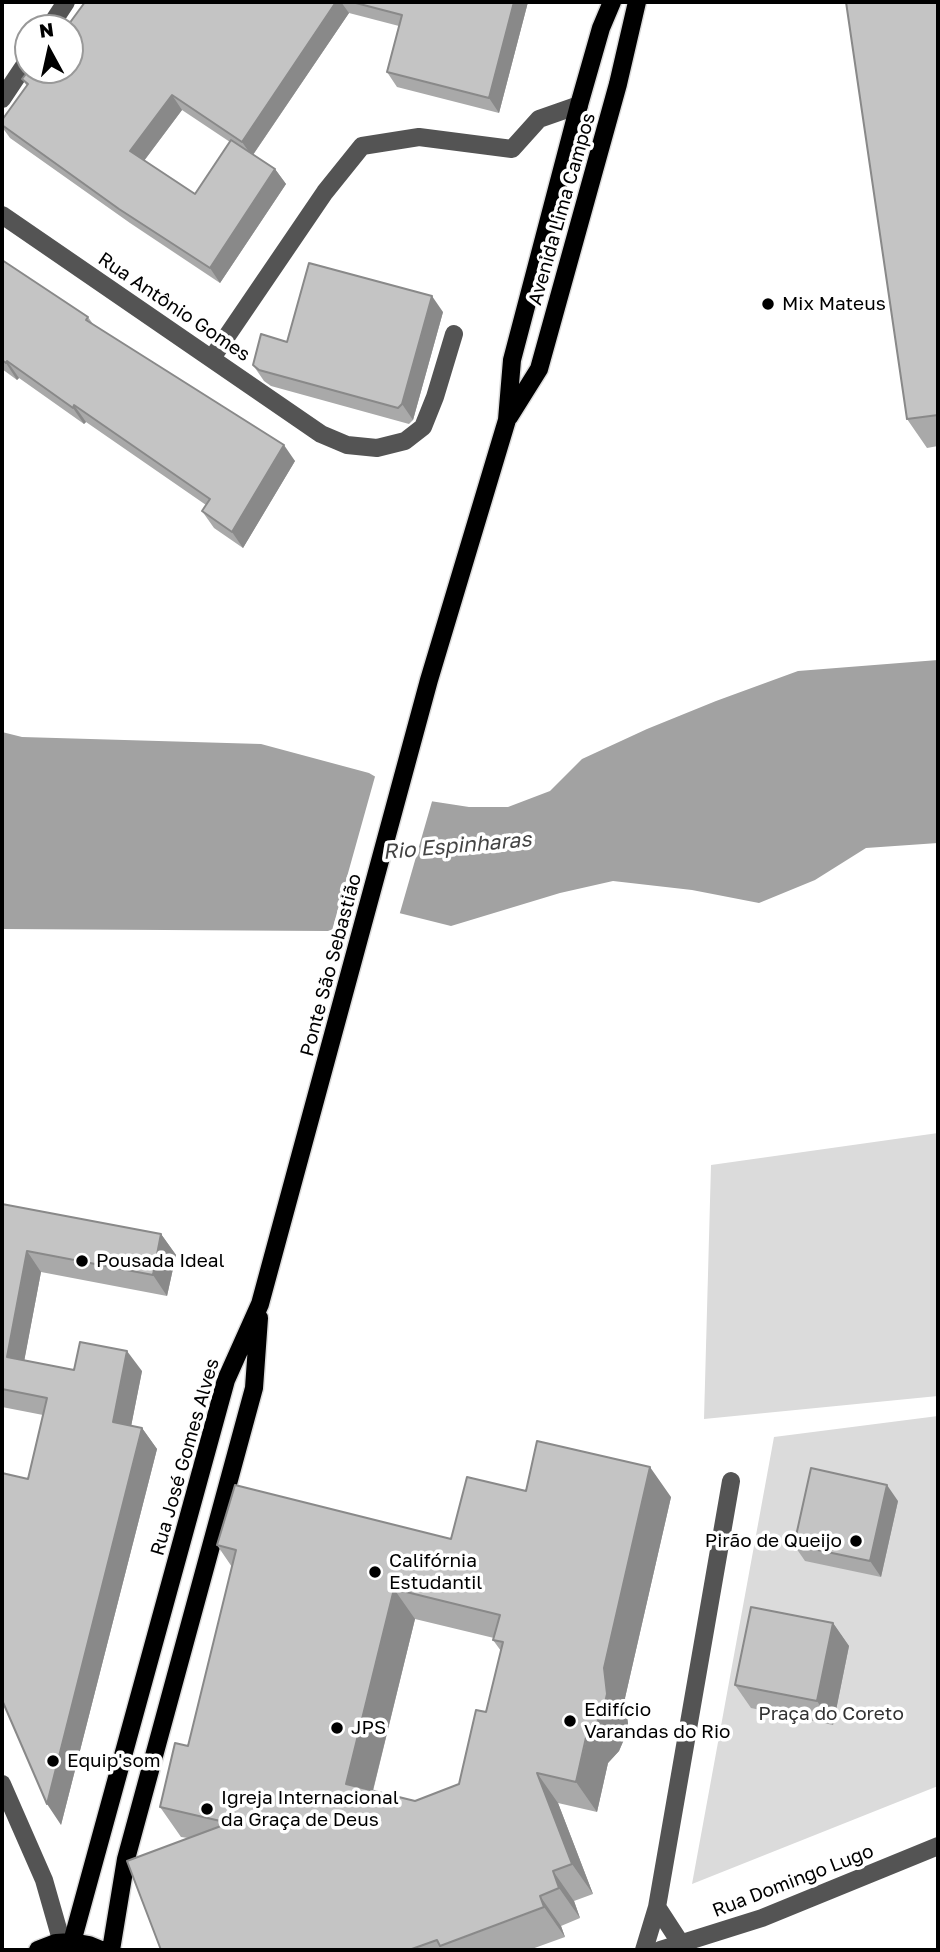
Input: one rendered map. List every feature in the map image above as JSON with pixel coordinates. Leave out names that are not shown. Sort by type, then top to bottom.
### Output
[{"type":"main road","name":"Avenida Lima Campos","points":[[491,477],[507,421],[512,360],[579,104],[601,28],[612,2]]},
{"type":"main road","name":"Avenida Lima Campos","points":[[507,421],[539,369],[618,84],[637,2]]},
{"type":"main road","points":[[565,158],[572,177],[588,188]]},
{"type":"main road","name":"Ponte São Sebastião","points":[[260,1304],[429,680],[491,477]]},
{"type":"main road","points":[[111,1950],[126,1858],[254,1388],[260,1304]]},
{"type":"main road","name":"Rua José Gomes Alves","points":[[67,1943],[226,1380],[260,1304]]},
{"type":"main road","points":[[38,1950],[56,1943],[89,1945],[102,1950]]},
{"type":"street","points":[[2,99],[14,81]]},
{"type":"street","points":[[212,358],[325,192],[362,146],[419,137],[512,149],[539,119],[579,104]]},
{"type":"street","name":"Rua Antônio Gomes","points":[[2,215],[321,435],[347,445],[377,448],[405,441],[423,426],[435,397],[454,334]]},
{"type":"street","points":[[644,1950],[657,1907],[731,1481]]},
{"type":"street","points":[[2,1784],[44,1880],[67,1943]]},
{"type":"street","name":"Rua Domingo Lugo","points":[[660,1950],[683,1947],[762,1918],[938,1846]]},
{"type":"street","points":[[657,1907],[683,1947]]},
{"type":"green space","points":[[938,1133],[938,1396],[704,1419],[711,1165]]},
{"type":"green space","name":"Praça do Coreto","points":[[938,1416],[938,1786],[692,1884],[774,1437]]},
{"type":"water","name":"Rio Espinharas","points":[[938,660],[938,843],[866,848],[815,880],[759,903],[692,890],[613,881],[560,893],[451,926],[399,913],[430,801],[469,807],[508,807],[550,791],[582,759],[647,729],[798,671]]},
{"type":"water","points":[[2,732],[22,737],[261,744],[369,773],[398,790],[364,916],[328,931],[2,929]]},
{"type":"pier","points":[[376,773],[401,789],[433,798],[399,916],[370,917],[331,934]]},
{"type":"building","points":[[85,2],[336,2],[242,142],[172,95],[130,151],[195,194],[231,140],[275,169],[210,268],[119,209],[2,125],[2,120],[28,84],[84,84],[84,14],[76,14]]},
{"type":"building","points":[[352,2],[514,2],[489,98],[387,72],[402,15]]},
{"type":"building","points":[[846,2],[938,2],[938,415],[907,419]]},
{"type":"building","points":[[2,260],[88,317],[86,320],[284,445],[232,532],[202,511],[210,499],[74,405],[73,408],[2,360]]},
{"type":"building","points":[[309,263],[432,296],[402,404],[398,408],[259,370],[253,365],[261,334],[287,342]]},
{"type":"building","points":[[2,1204],[161,1234],[153,1275],[27,1251],[7,1357],[74,1370],[80,1342],[127,1351],[113,1422],[142,1428],[47,1804],[2,1700],[2,1473],[28,1479],[47,1398],[2,1389]]},
{"type":"building","points":[[537,1441],[650,1467],[604,1668],[607,1694],[604,1707],[598,1721],[587,1733],[576,1782],[537,1773],[572,1864],[553,1871],[559,1888],[540,1896],[544,1907],[440,1946],[437,1940],[409,1950],[161,1950],[127,1861],[229,1823],[160,1807],[175,1743],[188,1746],[236,1550],[217,1545],[235,1485],[451,1539],[467,1477],[526,1491]],"holes":[[[394,1589],[500,1615],[493,1640],[503,1642],[486,1712],[476,1710],[459,1784],[415,1801],[346,1784]]]},
{"type":"building","points":[[811,1468],[887,1485],[870,1561],[794,1545]]},
{"type":"building","points":[[751,1607],[833,1623],[817,1701],[735,1685]]},
{"type":"place","name":"Mix Mateus","points":[[768,304]]},
{"type":"place","name":"Pousada Ideal","points":[[82,1261]]},
{"type":"place","name":"Pirão de Queijo","points":[[856,1541]]},
{"type":"place","name":"Califórnia Estudantil","points":[[375,1572]]},
{"type":"place","name":"Edifício Varandas do Rio","points":[[570,1721]]},
{"type":"place","name":"JPS","points":[[337,1728]]},
{"type":"place","name":"Equip'som","points":[[53,1761]]},
{"type":"place","name":"Igreja Internacional da Graça de Deus","points":[[207,1809]]}]
